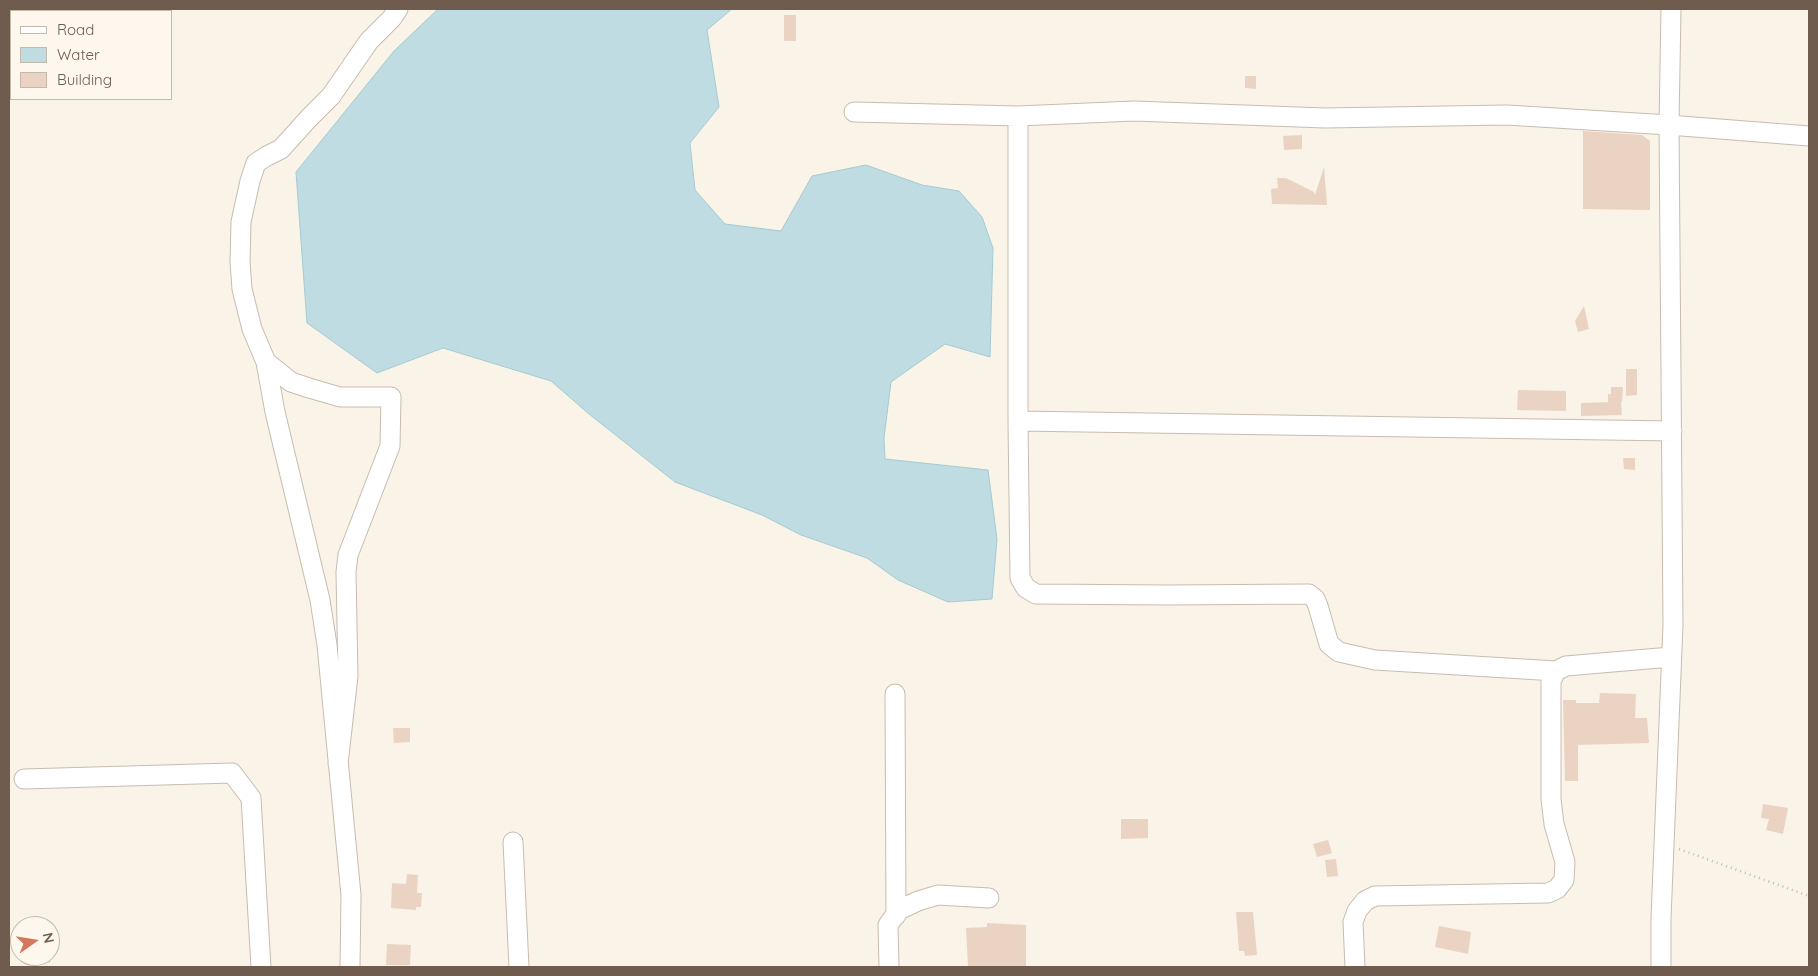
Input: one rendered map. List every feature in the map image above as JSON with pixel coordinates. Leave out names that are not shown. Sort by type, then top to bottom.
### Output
[{"type":"street","points":[[350,967],[351,895],[327,645],[320,600],[275,412],[266,362],[252,330],[242,289],[240,262],[241,222],[245,199],[256,163],[281,150],[309,118],[332,96],[369,41],[392,18],[398,9]]},
{"type":"street","points":[[1661,967],[1661,918],[1673,625],[1669,125],[1671,9]]},
{"type":"street","points":[[854,112],[1018,116],[1134,111],[1325,118],[1507,115],[1809,136]]},
{"type":"street","points":[[1018,116],[1020,578],[1026,588],[1036,594],[1169,596],[1309,594],[1315,599],[1318,606],[1329,644],[1338,652],[1376,660],[1556,671],[1566,666],[1671,657]]},
{"type":"street","points":[[266,362],[291,382],[340,397],[391,398],[390,446],[348,555],[346,572],[348,676],[338,764]]},
{"type":"street","points":[[1018,421],[1672,430]]},
{"type":"street","points":[[1355,967],[1353,922],[1357,911],[1365,901],[1375,896],[1548,893],[1558,889],[1564,880],[1565,862],[1554,824],[1550,799],[1551,681],[1556,671]]},
{"type":"street","points":[[895,694],[896,916]]},
{"type":"street","points":[[24,779],[232,774],[251,798],[261,967]]},
{"type":"street","points":[[513,842],[519,967]]},
{"type":"street","points":[[889,967],[888,925],[900,910],[918,901],[938,895],[989,898]]},
{"type":"path","points":[[1664,843],[1809,896]]},
{"type":"water","points":[[438,9],[732,9],[707,30],[719,107],[690,143],[695,190],[725,224],[781,231],[812,176],[866,165],[922,185],[959,191],[982,217],[993,248],[990,357],[945,344],[891,382],[884,438],[885,459],[988,470],[997,539],[992,599],[948,602],[898,580],[867,558],[801,535],[762,515],[675,482],[589,414],[551,381],[443,348],[377,373],[307,323],[296,172],[394,51]]},
{"type":"building","points":[[784,15],[796,15],[796,41],[784,41]]},
{"type":"building","points":[[1245,76],[1256,76],[1256,89],[1245,88]]},
{"type":"building","points":[[1583,131],[1642,135],[1650,141],[1650,210],[1583,209]]},
{"type":"building","points":[[1302,135],[1302,149],[1284,150],[1283,136]]},
{"type":"building","points":[[1324,167],[1327,205],[1272,204],[1271,189],[1278,188],[1277,178],[1286,178],[1314,192],[1315,195]]},
{"type":"building","points":[[1584,306],[1589,329],[1578,332],[1575,321]]},
{"type":"building","points":[[1626,369],[1637,369],[1637,395],[1626,396]]},
{"type":"building","points":[[1611,387],[1623,387],[1622,415],[1581,416],[1581,403],[1608,402],[1608,394],[1611,394]]},
{"type":"building","points":[[1518,390],[1566,391],[1566,411],[1517,410]]},
{"type":"building","points":[[1623,458],[1635,458],[1635,470],[1624,469]]},
{"type":"building","points":[[1600,693],[1636,694],[1635,718],[1647,718],[1649,743],[1578,745],[1578,781],[1565,781],[1563,700],[1576,700],[1576,703],[1599,703]]},
{"type":"building","points":[[393,728],[410,728],[410,742],[394,743]]},
{"type":"building","points":[[1763,804],[1788,808],[1783,834],[1766,830],[1769,819],[1761,818]]},
{"type":"building","points":[[1121,819],[1148,819],[1148,838],[1121,839]]},
{"type":"building","points":[[1328,840],[1332,853],[1317,857],[1313,844]]},
{"type":"building","points":[[1336,859],[1338,876],[1327,877],[1325,860]]},
{"type":"building","points":[[407,874],[418,875],[417,893],[422,893],[421,907],[416,907],[416,910],[391,908],[392,883],[406,884]]},
{"type":"building","points":[[1236,912],[1253,912],[1257,955],[1245,956],[1244,951],[1239,951]]},
{"type":"building","points":[[987,923],[1026,925],[1026,967],[968,967],[966,928],[987,927]]},
{"type":"building","points":[[1439,926],[1471,932],[1468,954],[1435,947]]},
{"type":"building","points":[[387,944],[411,945],[410,965],[386,965]]}]
